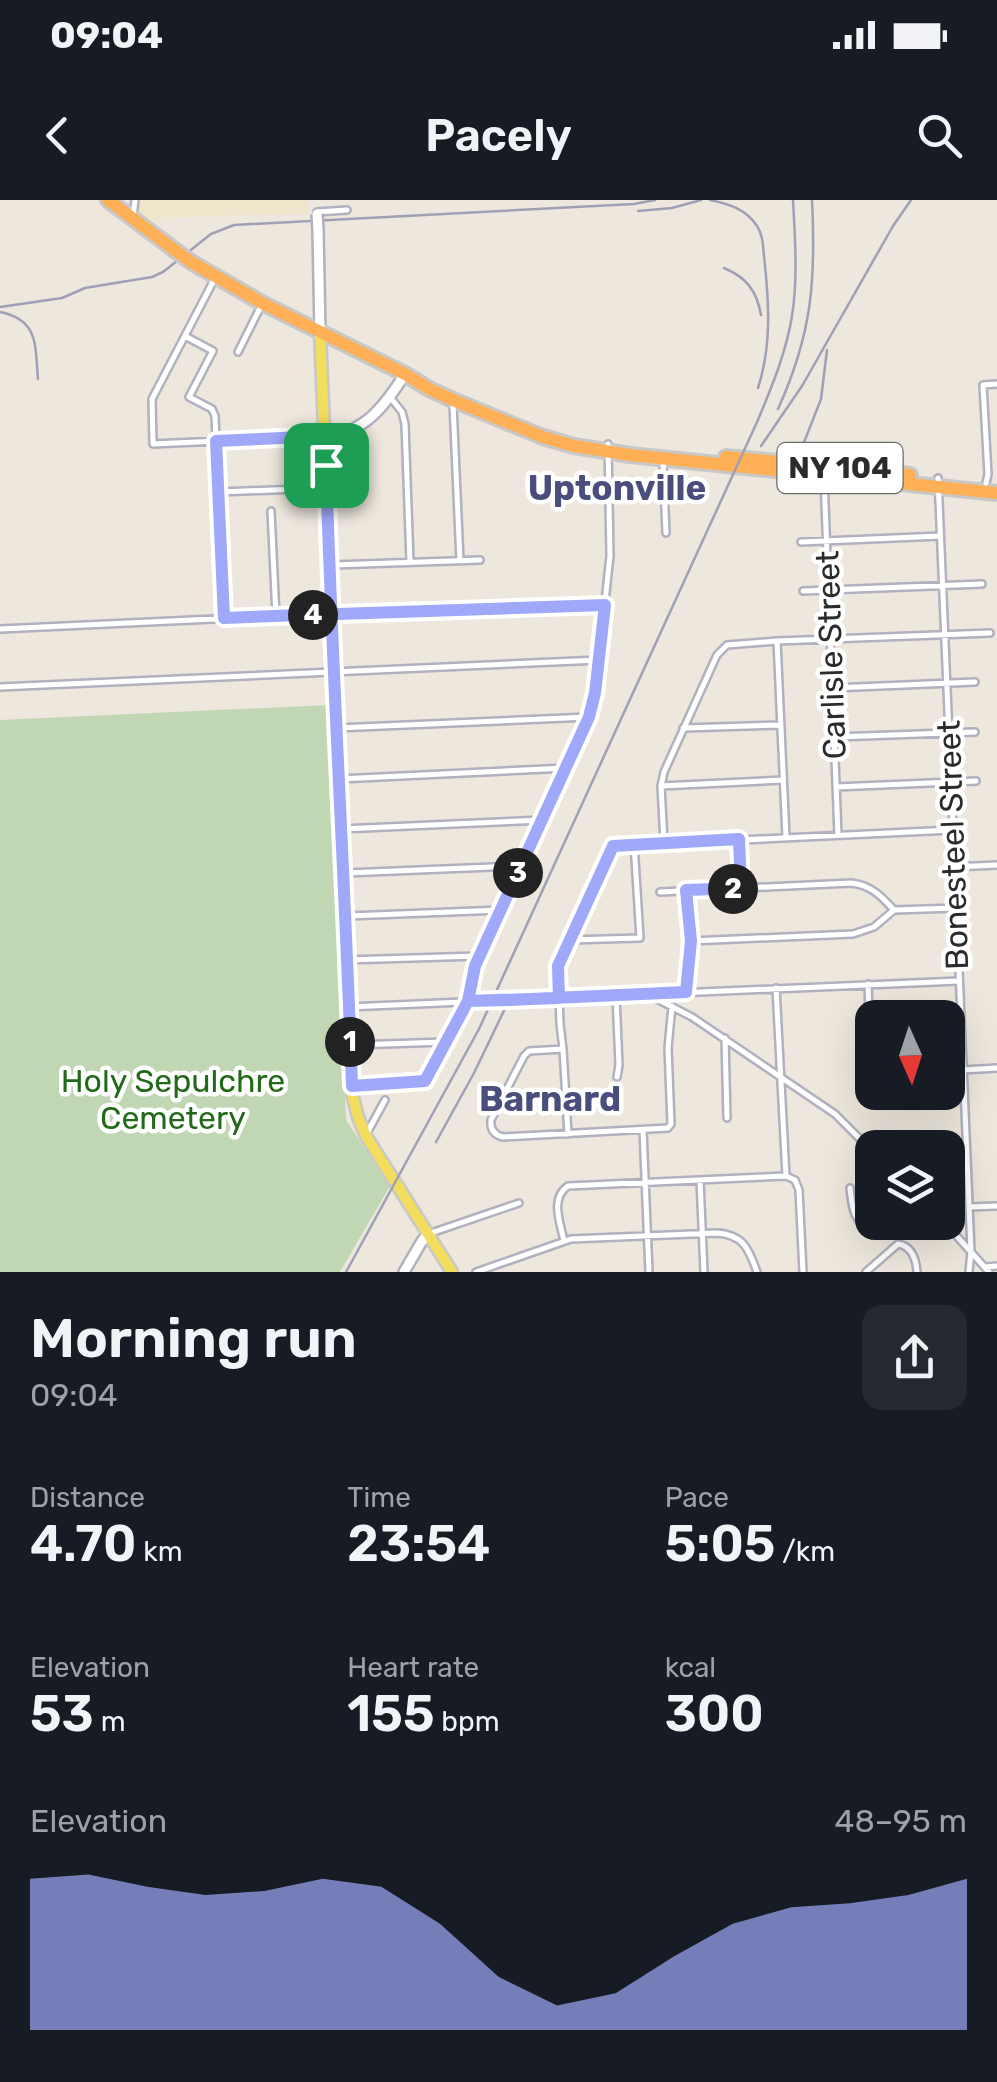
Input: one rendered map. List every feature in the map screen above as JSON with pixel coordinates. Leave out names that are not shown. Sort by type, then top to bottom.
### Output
[{"type":"highway","name":"NY 104","points":[[108,200],[191,262],[262,303],[405,374],[544,428],[607,448],[994,487]]},
{"type":"highway","name":"NY 104","points":[[405,374],[429,389],[542,437],[663,459],[938,482]]},
{"type":"main road","points":[[320,332],[352,1086],[366,1136],[452,1272]]},
{"type":"street","points":[[133,218],[135,200]]},
{"type":"street","points":[[320,332],[317,208],[347,210]]},
{"type":"street","points":[[215,278],[152,398],[154,444],[334,436],[360,427],[390,397],[405,374]]},
{"type":"street","points":[[238,352],[262,303]]},
{"type":"street","points":[[184,336],[213,351],[189,397],[214,412],[224,618]]},
{"type":"street","points":[[994,487],[988,474],[984,385],[997,384]]},
{"type":"street","points":[[390,397],[402,412],[405,424],[410,562]]},
{"type":"street","points":[[453,400],[460,561]]},
{"type":"street","points":[[352,1086],[425,1081],[468,1001],[480,956],[589,717],[610,544],[607,448]]},
{"type":"street","points":[[663,459],[666,534]]},
{"type":"street","name":"Carlisle Street","points":[[824,475],[838,835]]},
{"type":"street","name":"Bonesteel Street","points":[[938,482],[960,1000]]},
{"type":"street","points":[[219,492],[327,488]]},
{"type":"street","points":[[271,512],[276,616]]},
{"type":"street","points":[[801,542],[940,536]]},
{"type":"street","points":[[330,566],[480,560]]},
{"type":"street","points":[[804,591],[982,584]]},
{"type":"street","points":[[0,629],[605,605]]},
{"type":"street","points":[[664,842],[662,786],[666,767],[723,648],[736,643],[990,633]]},
{"type":"street","points":[[777,641],[786,838]]},
{"type":"street","points":[[0,687],[598,660]]},
{"type":"street","points":[[833,688],[976,682]]},
{"type":"street","points":[[337,728],[589,717]]},
{"type":"street","points":[[683,728],[781,724]]},
{"type":"street","points":[[835,737],[976,732]]},
{"type":"street","points":[[340,780],[566,768]]},
{"type":"street","points":[[662,786],[783,780]]},
{"type":"street","points":[[836,787],[976,781]]},
{"type":"street","points":[[341,829],[542,820]]},
{"type":"street","points":[[568,1134],[558,966],[613,846],[952,830]]},
{"type":"street","points":[[739,839],[741,888]]},
{"type":"street","points":[[570,940],[640,938],[634,843]]},
{"type":"street","points":[[954,867],[997,865]]},
{"type":"street","points":[[343,873],[522,866]]},
{"type":"street","points":[[660,892],[859,884],[875,891],[894,910]]},
{"type":"street","points":[[686,890],[691,941],[686,992]]},
{"type":"street","points":[[691,941],[853,934],[874,927],[894,910],[956,908]]},
{"type":"street","points":[[344,916],[501,910]]},
{"type":"street","points":[[346,960],[480,956]]},
{"type":"street","points":[[348,1007],[959,981]]},
{"type":"street","points":[[868,984],[869,1000]]},
{"type":"street","points":[[776,988],[786,1176]]},
{"type":"street","points":[[648,994],[724,1038],[836,1114],[855,1134]]},
{"type":"street","points":[[665,994],[672,1006]]},
{"type":"street","points":[[616,996],[616,1078]]},
{"type":"street","points":[[564,1049],[526,1054],[492,1117],[490,1124],[495,1133],[503,1137],[668,1128],[672,1006]]},
{"type":"street","points":[[724,1038],[727,1118]]},
{"type":"street","points":[[350,1046],[446,1042]]},
{"type":"street","points":[[965,1070],[997,1068]]},
{"type":"street","points":[[366,1136],[385,1100]]},
{"type":"street","name":"Bonesteel Street","points":[[965,1110],[970,1272]]},
{"type":"street","points":[[643,1130],[649,1272]]},
{"type":"street","points":[[564,1240],[557,1204],[562,1189],[570,1185],[786,1176],[794,1180],[799,1190],[803,1272]]},
{"type":"street","points":[[700,1180],[704,1272]]},
{"type":"street","points":[[850,1188],[855,1215]]},
{"type":"street","points":[[404,1272],[428,1234],[519,1204]]},
{"type":"street","points":[[970,1207],[997,1206]]},
{"type":"street","points":[[476,1272],[575,1238],[724,1233],[743,1241],[757,1272]]},
{"type":"street","points":[[961,1240],[987,1269],[997,1266]]},
{"type":"street","points":[[866,1272],[898,1244],[911,1252],[917,1272]]},
{"type":"shaded area","points":[[138,200],[308,200],[308,213],[163,218],[156,227],[138,215]]},
{"type":"green space","name":"Holy Sepulchre Cemetery","points":[[329,705],[346,1120],[390,1186],[340,1272],[0,1272],[0,720]]},
{"type":"railway","points":[[0,307],[62,298],[85,288],[152,277],[211,234],[234,225],[655,200]]},
{"type":"railway","points":[[638,211],[701,200]]},
{"type":"railway","points":[[710,200],[742,211],[753,220],[762,237],[768,323],[766,356],[758,388]]},
{"type":"railway","points":[[346,1272],[479,1029],[758,420],[792,316],[793,200]]},
{"type":"railway","points":[[778,409],[798,356],[809,307],[812,200]]},
{"type":"railway","points":[[761,446],[802,386],[911,200]]},
{"type":"railway","points":[[724,268],[749,286],[761,315]]},
{"type":"railway","points":[[0,312],[22,321],[28,328],[35,345],[38,379]]},
{"type":"railway","points":[[803,445],[821,399],[827,350]]},
{"type":"railway","points":[[436,1142],[513,992]]},
{"type":"district","name":"Uptonville","points":[[617,488]]},
{"type":"district","name":"Barnard","points":[[550,1099]]},
{"type":"route","points":[[326,465],[324,436],[216,441],[224,618],[327,614],[332,614],[338,614],[605,605],[589,717],[475,966],[468,1001],[509,1000],[559,998],[558,966],[613,846],[739,839],[741,888],[686,890],[691,958],[686,992],[648,994],[509,1000],[492,1000],[468,1001],[425,1081],[352,1086],[340,780],[336,705],[332,614],[326,465]]}]
